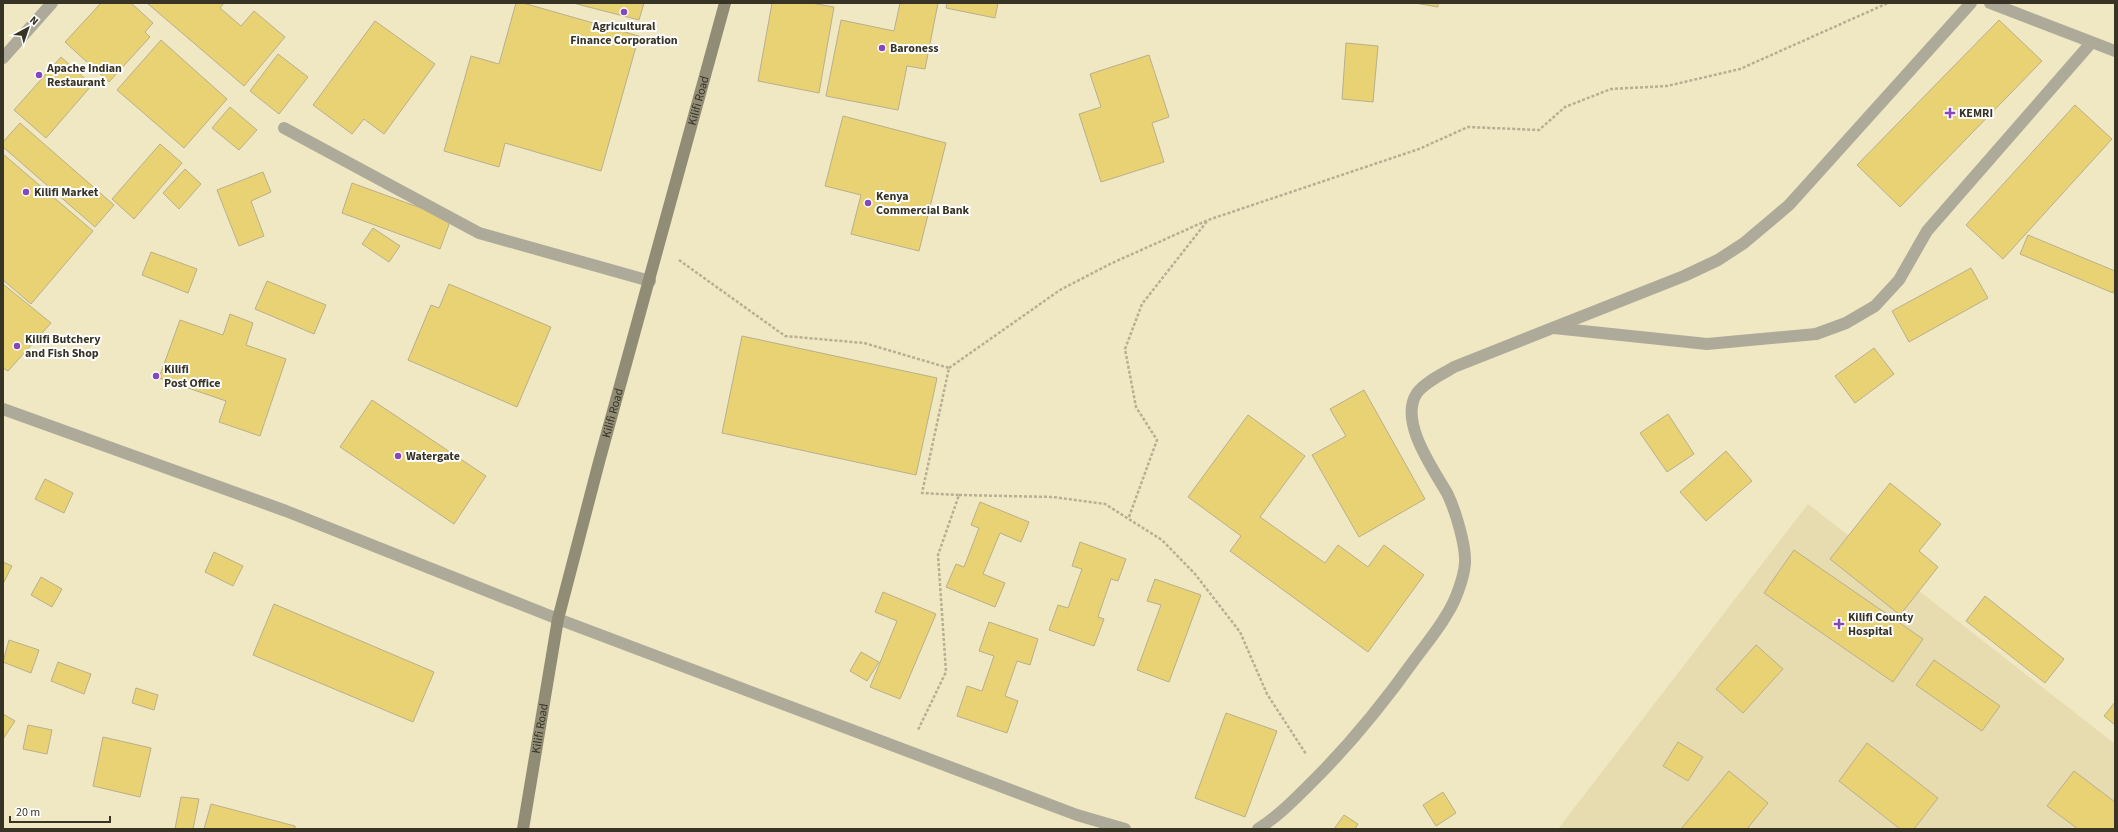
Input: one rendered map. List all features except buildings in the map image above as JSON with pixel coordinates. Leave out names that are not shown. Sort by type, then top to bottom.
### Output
[{"type":"street","points":[[3,58],[52,3]]},
{"type":"street","name":"Kilifi Road","points":[[523,829],[558,620],[599,462],[725,3]]},
{"type":"street","points":[[1258,829],[1275,818],[1320,774],[1381,707],[1447,614],[1456,595],[1465,563],[1461,534],[1447,494],[1423,455],[1416,434],[1412,409],[1417,394],[1432,381],[1454,367],[1684,276],[1718,260],[1744,243],[1789,205],[1971,3]]},
{"type":"street","points":[[1990,3],[2115,51]]},
{"type":"street","points":[[1554,328],[1707,344],[1816,334],[1846,323],[1875,306],[1899,280],[1927,231],[2091,43]]},
{"type":"street","points":[[284,128],[479,233],[650,280]]},
{"type":"street","points":[[3,409],[286,511],[558,620],[1077,815],[1125,829]]},
{"type":"path","points":[[1320,774],[1267,694],[1240,632],[1195,574],[1162,540],[1105,504],[1053,497],[922,493],[949,368],[1060,290],[1110,264],[1208,220],[1419,149],[1468,127],[1539,130],[1565,107],[1611,89],[1668,86],[1740,69],[1888,3]]},
{"type":"path","points":[[1129,518],[1157,440],[1136,407],[1125,349],[1142,304],[1208,220]]},
{"type":"path","points":[[659,245],[785,336],[864,344],[949,368]]},
{"type":"path","points":[[909,751],[946,672],[938,555],[959,495]]},
{"type":"shaded area","name":"Kilifi County Hospital","points":[[1808,504],[2115,744],[2115,829],[1558,829]]},
{"type":"place","name":"Agricultural Finance Corporation","points":[[624,12]]},
{"type":"place","name":"Baroness","points":[[882,48]]},
{"type":"place","name":"Apache Indian Restaurant","points":[[39,75]]},
{"type":"place","name":"KEMRI","points":[[1950,113]]},
{"type":"place","name":"Kilifi Market","points":[[26,192]]},
{"type":"place","name":"Kenya Commercial Bank","points":[[868,203]]},
{"type":"place","name":"Kilifi Butchery and Fish Shop","points":[[17,346]]},
{"type":"place","name":"Kilifi Post Office","points":[[156,376]]},
{"type":"place","name":"Watergate","points":[[398,456]]},
{"type":"place","name":"Kilifi County Hospital","points":[[1839,624]]}]
